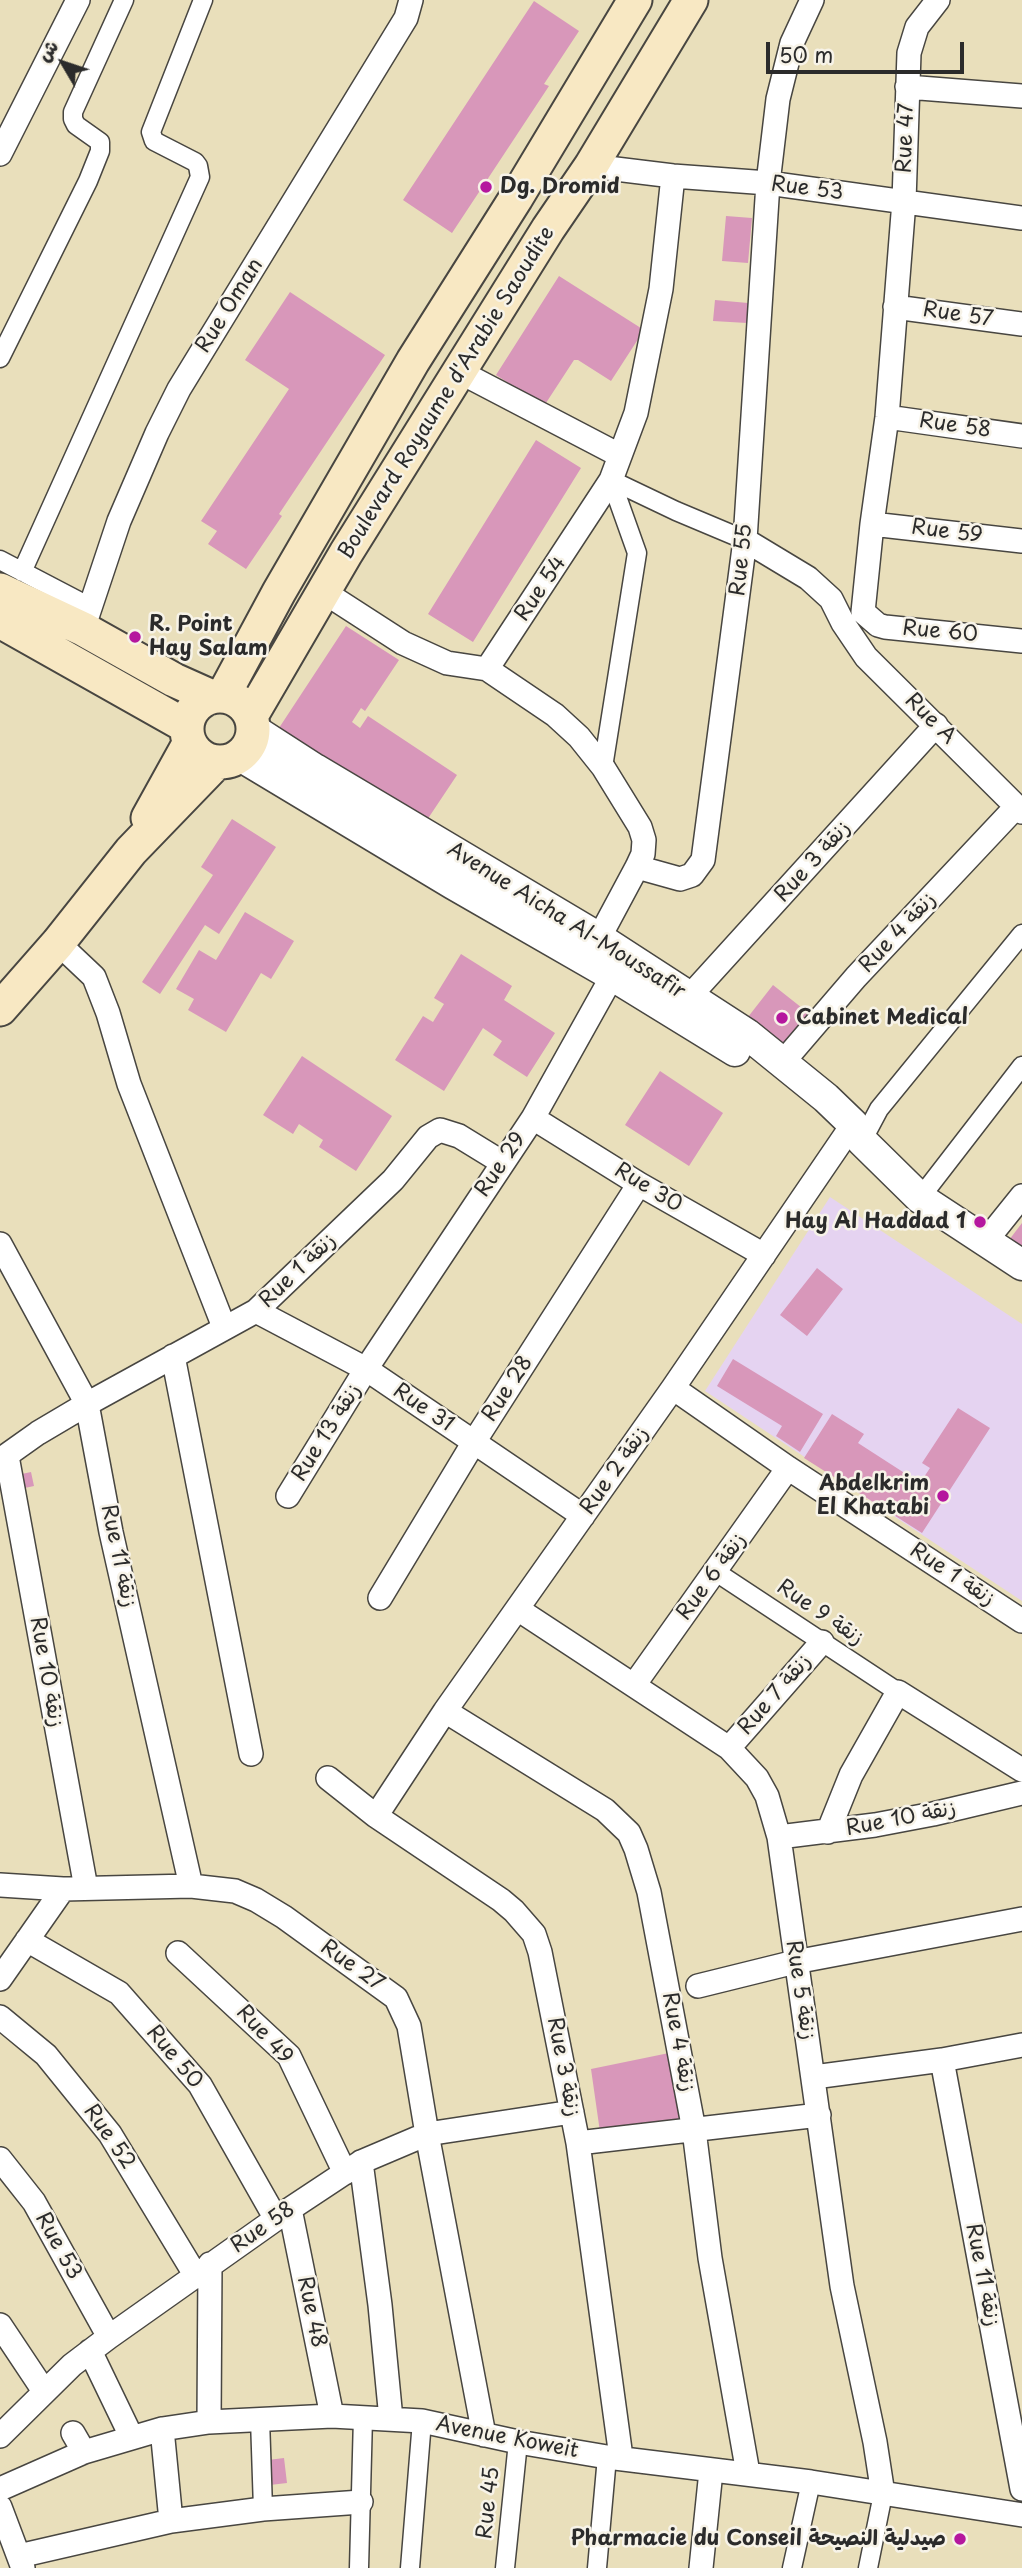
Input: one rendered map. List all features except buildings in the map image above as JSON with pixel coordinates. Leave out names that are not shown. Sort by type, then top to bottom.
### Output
[{"type":"main road","name":"Boulevard Royaume d'Arabie Saoudite","points":[[217,696],[412,361],[516,198],[635,0]]},
{"type":"main road","name":"Boulevard Royaume d'Arabie Saoudite","points":[[0,1009],[58,943],[131,851],[240,741],[324,592],[548,229],[591,166],[691,0]]},
{"type":"main road","points":[[516,198],[548,229]]},
{"type":"main road","points":[[11,581],[87,618],[174,680],[240,702],[240,741],[205,760],[195,753],[188,735],[194,707],[217,696]]},
{"type":"main road","points":[[0,621],[188,735]]},
{"type":"main road","name":"Boulevard Royaume d'Arabie Saoudite","points":[[131,851],[188,735]]},
{"type":"street","points":[[2,146],[78,0]]},
{"type":"street","points":[[0,358],[88,181],[100,150],[100,142],[76,125],[72,119],[73,112],[124,0]]},
{"type":"street","points":[[11,581],[200,177],[195,162],[154,141],[151,132],[203,0]]},
{"type":"street","name":"Rue Oman","points":[[87,618],[118,521],[179,389],[406,18],[411,0]]},
{"type":"street","name":"Rue 55","points":[[637,867],[680,880],[692,875],[703,860],[745,540],[768,183],[778,99],[792,43],[812,0]]},
{"type":"street","name":"Rue 47","points":[[853,617],[872,524],[887,416],[904,201],[912,38],[938,0]]},
{"type":"street","points":[[908,87],[1022,96]]},
{"type":"street","name":"Rue 53","points":[[591,166],[673,176],[768,183],[1022,218]]},
{"type":"street","name":"Rue 54","points":[[488,669],[611,480],[636,413],[661,289],[673,176]]},
{"type":"street","name":"Rue 57","points":[[895,307],[1022,324]]},
{"type":"street","points":[[460,372],[619,455]]},
{"type":"street","name":"Rue 58","points":[[887,416],[1022,436]]},
{"type":"street","points":[[611,480],[745,540]]},
{"type":"street","points":[[603,767],[637,553],[611,480]]},
{"type":"street","name":"Rue 59","points":[[872,524],[1022,541]]},
{"type":"street","name":"Rue A","points":[[745,540],[808,578],[853,617],[866,657],[1019,809]]},
{"type":"street","points":[[0,560],[11,581]]},
{"type":"street","points":[[324,592],[402,643],[447,663],[488,669],[555,715],[579,737],[603,767],[640,827],[644,840],[643,854],[637,867],[599,937]]},
{"type":"street","name":"Rue 60","points":[[853,617],[885,627],[1021,640]]},
{"type":"street","name":"Rue 3 زنقة","points":[[689,997],[936,725]]},
{"type":"street","name":"Avenue Aicha Al-Moussafir","points":[[240,741],[315,769],[599,937],[619,965],[855,1133]]},
{"type":"street","name":"Avenue Aicha Al-Moussafir","points":[[240,741],[453,884],[689,997],[747,1034],[826,1098],[855,1133],[920,1198],[1022,1265]]},
{"type":"street","name":"Rue 4 زنقة","points":[[783,1062],[856,977],[1019,809]]},
{"type":"street","points":[[855,1133],[878,1109],[1022,934]]},
{"type":"street","points":[[58,943],[94,977],[108,1013],[129,1084],[224,1327]]},
{"type":"street","name":"Rue 29","points":[[366,1369],[533,1118],[619,965]]},
{"type":"street","points":[[920,1198],[1022,1066]]},
{"type":"street","name":"Rue 30","points":[[533,1118],[639,1184],[764,1255]]},
{"type":"street","name":"Rue 1 زنقة","points":[[3,1458],[38,1433],[87,1404],[256,1311],[393,1180],[428,1137],[440,1130],[459,1136],[503,1163]]},
{"type":"street","name":"Rue 2 زنقة","points":[[376,1816],[445,1711],[519,1610],[764,1255],[855,1133]]},
{"type":"street","name":"Rue 28","points":[[380,1598],[474,1442],[639,1184]]},
{"type":"street","points":[[985,1242],[1022,1196]]},
{"type":"street","name":"Rue 11 زنقة","points":[[0,1244],[87,1404],[111,1532],[191,1886]]},
{"type":"street","name":"Rue 31","points":[[256,1311],[366,1369],[583,1517]]},
{"type":"street","points":[[173,1356],[251,1754]]},
{"type":"street","name":"Rue 13 زنقة","points":[[288,1496],[366,1369]]},
{"type":"street","name":"Rue 1 زنقة","points":[[673,1388],[788,1468],[1022,1621]]},
{"type":"street","name":"Rue 10 زنقة","points":[[3,1458],[86,1888]]},
{"type":"street","name":"Rue 6 زنقة","points":[[634,1685],[788,1468]]},
{"type":"street","name":"Rue 9 زنقة","points":[[716,1572],[898,1692]]},
{"type":"street","name":"Rue 5 زنقة","points":[[519,1610],[729,1748],[757,1778],[768,1796],[779,1837],[842,2286],[875,2442],[883,2494]]},
{"type":"street","name":"Rue 7 زنقة","points":[[729,1748],[822,1642]]},
{"type":"street","points":[[828,1832],[851,1775],[898,1692],[1022,1770]]},
{"type":"street","name":"Rue 4 زنقة","points":[[445,1711],[606,1810],[629,1833],[649,1892],[694,2130],[710,2258],[748,2473]]},
{"type":"street","name":"Rue 3 زنقة","points":[[328,1778],[376,1816],[501,1900],[534,1934],[540,1952],[578,2143],[614,2457]]},
{"type":"street","name":"Rue 10 زنقة","points":[[779,1837],[828,1832],[933,1814],[1022,1793]]},
{"type":"street","name":"Rue 27","points":[[0,1885],[63,1889],[191,1886],[235,1891],[257,1900],[396,1998],[410,2026],[426,2134],[484,2435]]},
{"type":"street","points":[[0,1979],[63,1889]]},
{"type":"street","points":[[698,1986],[795,1962],[1022,1919]]},
{"type":"street","name":"Rue 50","points":[[27,1940],[119,1993],[200,2085],[283,2214]]},
{"type":"street","name":"Rue 49","points":[[178,1953],[289,2056],[353,2167],[380,2305],[391,2418]]},
{"type":"street","name":"Rue 52","points":[[0,2017],[47,2055],[110,2134],[203,2270]]},
{"type":"street","points":[[814,2077],[942,2060],[1022,2045]]},
{"type":"street","name":"Rue 11 زنقة","points":[[942,2060],[1022,2489]]},
{"type":"street","name":"Rue 58","points":[[0,2436],[44,2391],[90,2351],[353,2167],[426,2134],[572,2112]]},
{"type":"street","points":[[578,2143],[819,2115]]},
{"type":"street","name":"Rue 53","points":[[0,2159],[34,2203],[109,2337]]},
{"type":"street","name":"Rue 48","points":[[283,2214],[332,2416]]},
{"type":"street","points":[[203,2270],[209,2422]]},
{"type":"street","points":[[0,2325],[44,2391]]},
{"type":"street","points":[[90,2351],[131,2436]]},
{"type":"street","name":"Avenue Koweit","points":[[0,2490],[78,2442],[209,2422],[332,2416],[422,2421],[518,2442],[711,2471],[811,2482],[1022,2515]]},
{"type":"street","points":[[359,2568],[363,2417]]},
{"type":"street","points":[[260,2419],[263,2509]]},
{"type":"street","points":[[410,2568],[422,2421]]},
{"type":"street","points":[[162,2429],[171,2521]]},
{"type":"street","name":"Rue 45","points":[[505,2568],[518,2442]]},
{"type":"street","points":[[597,2568],[614,2457]]},
{"type":"street","points":[[701,2568],[711,2471]]},
{"type":"street","points":[[792,2568],[811,2482]]},
{"type":"street","points":[[868,2568],[883,2494]]},
{"type":"street","points":[[0,2507],[21,2562],[171,2521],[263,2509],[360,2502]]},
{"type":"shaded area","name":"Abdelkrim El Khatabi","points":[[830,1197],[1022,1324],[1022,1601],[705,1391]]},
{"type":"place","name":"Dg. Dromid","points":[[486,187]]},
{"type":"place","name":"R. Point Hay Salam","points":[[135,637]]},
{"type":"place","name":"Cabinet Medical","points":[[782,1018]]},
{"type":"place","name":"Hay Al Haddad 1","points":[[980,1222]]},
{"type":"place","name":"Abdelkrim El Khatabi","points":[[943,1496]]},
{"type":"place","name":"Pharmacie du Conseil صيدلية النصيحة","points":[[960,2539]]}]
